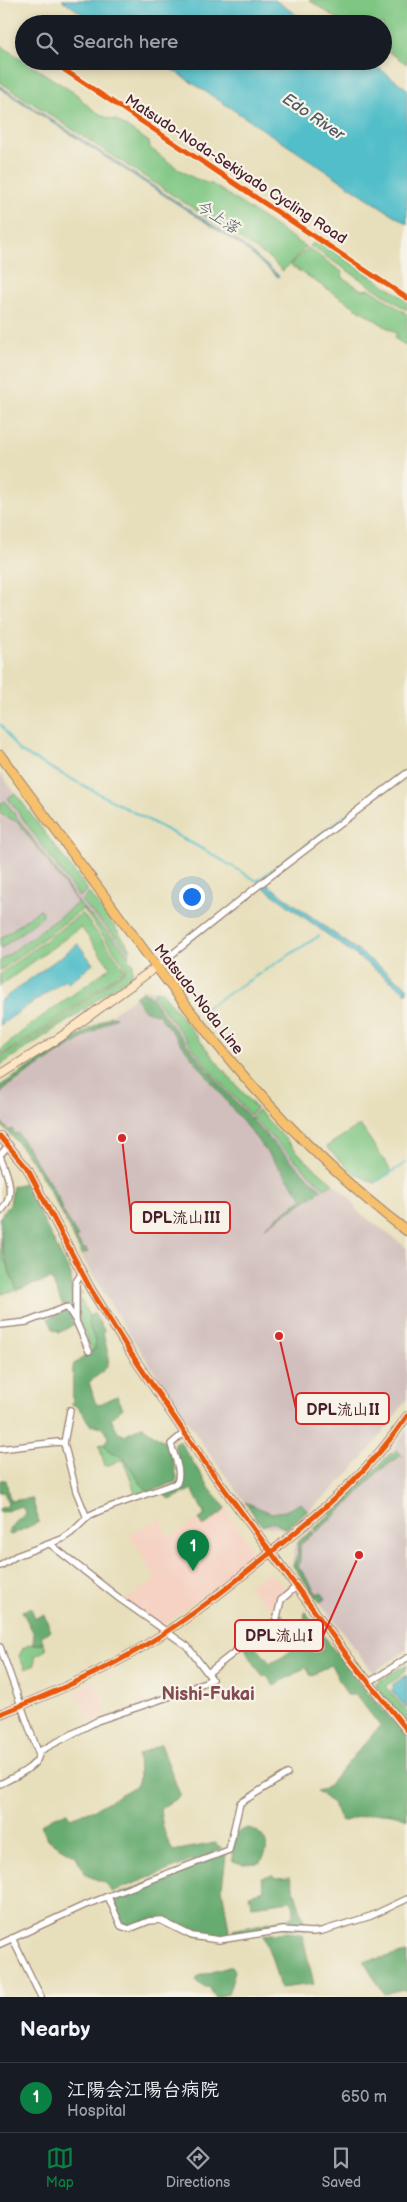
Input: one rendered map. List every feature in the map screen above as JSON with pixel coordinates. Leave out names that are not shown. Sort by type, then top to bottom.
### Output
[{"type":"main road","name":"Matsudo-Noda Line","points":[[0,755],[156,967],[222,1053],[276,1114],[342,1178],[407,1231]]},
{"type":"street","points":[[0,1075],[62,1036],[156,967],[275,872],[407,773]]},
{"type":"street","points":[[0,1136],[27,1168],[39,1188],[81,1274],[128,1350],[184,1433],[368,1683],[407,1730]]},
{"type":"street","points":[[0,1212],[8,1202],[10,1189],[7,1172],[0,1156],[9,1145]]},
{"type":"street","points":[[76,1320],[76,1282],[81,1274]]},
{"type":"street","points":[[0,1324],[27,1322],[66,1306],[76,1320],[89,1351]]},
{"type":"street","points":[[70,1410],[64,1443],[76,1491],[87,1518]]},
{"type":"street","points":[[0,1714],[96,1672],[167,1632],[316,1516],[352,1482],[391,1438],[407,1416]]},
{"type":"street","points":[[0,1566],[16,1556],[50,1544],[71,1533],[87,1518],[99,1511],[177,1483],[180,1477],[170,1444],[184,1433]]},
{"type":"street","points":[[0,1449],[58,1442],[64,1443]]},
{"type":"street","points":[[38,1752],[97,1721],[184,1692],[212,1679],[187,1646],[120,1599],[50,1544]]},
{"type":"street","points":[[208,1673],[236,1651],[242,1640],[251,1631],[268,1626],[276,1621],[281,1600],[297,1586]]},
{"type":"street","points":[[0,1647],[38,1752],[38,1760],[0,1784]]},
{"type":"street","points":[[368,1683],[407,1658]]},
{"type":"street","points":[[0,1944],[106,1897],[229,1850],[240,1803],[286,1774]]},
{"type":"street","points":[[106,1897],[121,1926],[125,1928],[133,1928],[149,1921],[160,1920],[192,1936],[219,1940],[278,1930],[322,1931],[371,1916],[407,1899]]},
{"type":"street","points":[[12,1938],[42,1997]]},
{"type":"shaded area","points":[[0,773],[131,949],[126,967],[83,909],[0,971]]},
{"type":"shaded area","points":[[145,989],[162,992],[220,1066],[270,1123],[308,1162],[350,1198],[357,1211],[407,1248],[407,1399],[377,1441],[352,1470],[330,1492],[286,1529],[262,1526],[207,1450],[120,1320],[87,1265],[38,1169],[23,1148],[0,1124],[0,1086],[109,1016]]},
{"type":"shaded area","points":[[407,1430],[407,1650],[375,1671],[371,1670],[292,1565],[295,1544],[354,1492],[383,1462]]},
{"type":"shaded area","points":[[224,1505],[252,1549],[251,1557],[246,1563],[162,1626],[125,1600],[156,1579],[129,1534],[160,1518],[169,1537]]},
{"type":"shaded area","points":[[270,1572],[287,1590],[278,1601],[274,1612],[247,1585]]},
{"type":"shaded area","points":[[95,1680],[107,1716],[89,1723],[76,1690]]},
{"type":"green space","points":[[309,0],[407,0],[407,64],[392,54],[392,15],[332,15]]},
{"type":"green space","points":[[0,45],[15,55],[15,70],[39,70],[79,96],[85,104],[107,118],[116,120],[149,142],[150,148],[180,170],[212,184],[306,247],[283,271],[269,258],[0,82]]},
{"type":"green space","points":[[317,240],[407,300],[407,310],[310,246]]},
{"type":"green space","points":[[308,248],[342,272],[343,278],[362,290],[370,289],[407,314],[407,346],[394,338],[397,334],[290,265]]},
{"type":"green space","points":[[15,793],[88,890],[79,897],[8,798]]},
{"type":"green space","points":[[5,801],[82,907],[128,953],[128,958],[133,963],[132,974],[75,1016],[0,1065],[0,1058],[50,1027],[125,971],[126,967],[83,909],[0,971],[0,961],[78,903],[18,822],[0,814],[0,805]]},
{"type":"green space","points":[[89,893],[131,949],[129,951],[81,901]]},
{"type":"green space","points":[[40,909],[43,913],[42,917],[0,949],[0,939]]},
{"type":"green space","points":[[82,913],[124,970],[47,1027],[0,1056],[0,1051],[26,1028],[110,967],[81,927],[0,986],[0,974]]},
{"type":"green space","points":[[143,991],[150,995],[169,1022],[236,1103],[322,1190],[265,1227],[303,1198],[157,1013],[144,1010],[135,997]]},
{"type":"green space","points":[[155,991],[162,992],[220,1066],[256,1108],[250,1115],[210,1070],[153,996]]},
{"type":"green space","points":[[110,1016],[116,1017],[6,1087],[0,1095],[0,1086]]},
{"type":"green space","points":[[258,1110],[305,1160],[333,1183],[324,1188],[251,1117]]},
{"type":"green space","points":[[0,1120],[9,1131],[12,1129],[15,1134],[18,1133],[59,1198],[61,1208],[78,1237],[76,1238],[83,1249],[85,1248],[88,1252],[82,1255],[37,1169],[14,1138],[0,1124]]},
{"type":"green space","points":[[360,1125],[392,1172],[375,1183],[355,1174],[327,1146]]},
{"type":"green space","points":[[24,1183],[71,1275],[72,1313],[67,1304],[63,1306],[51,1279],[17,1290],[10,1272],[2,1246],[0,1217],[10,1205],[13,1186]]},
{"type":"green space","points":[[0,1236],[4,1259],[17,1290],[0,1294]]},
{"type":"green space","points":[[80,1290],[83,1293],[79,1296],[89,1316],[89,1325],[95,1340],[95,1349],[92,1351],[79,1320],[78,1291]]},
{"type":"green space","points":[[67,1310],[75,1324],[58,1333],[58,1330],[54,1331],[48,1318]]},
{"type":"green space","points":[[94,1313],[104,1330],[108,1357],[105,1369],[89,1382],[95,1402],[98,1405],[117,1396],[123,1408],[111,1419],[119,1433],[124,1435],[142,1426],[169,1445],[177,1478],[175,1482],[149,1492],[141,1484],[124,1458],[108,1450],[104,1444],[108,1438],[106,1432],[100,1427],[91,1426],[78,1407],[72,1404],[74,1364],[95,1349],[88,1320],[89,1316]]},
{"type":"green space","points":[[179,1440],[210,1489],[225,1507],[224,1511],[204,1526],[199,1519],[205,1515],[192,1489],[170,1500],[161,1492],[177,1484],[180,1479],[180,1467],[174,1444]]},
{"type":"green space","points":[[104,1444],[108,1450],[124,1458],[141,1484],[149,1492],[136,1496],[124,1460],[105,1466],[99,1445]]},
{"type":"green space","points":[[397,1450],[402,1455],[380,1470],[348,1504],[316,1532],[314,1529],[354,1492],[390,1453],[392,1454]]},
{"type":"green space","points":[[0,1480],[6,1480],[10,1501],[32,1498],[39,1522],[11,1535],[8,1533],[26,1513],[21,1506],[0,1513],[0,1509],[8,1504],[4,1492],[0,1492]]},
{"type":"green space","points":[[245,1502],[271,1513],[285,1511],[301,1503],[308,1511],[286,1529],[273,1522],[262,1526]]},
{"type":"green space","points":[[312,1531],[314,1533],[300,1545],[300,1562],[297,1564],[317,1594],[321,1592],[325,1599],[320,1602],[293,1566],[298,1553],[297,1542]]},
{"type":"green space","points":[[31,1608],[35,1618],[44,1615],[51,1631],[41,1636],[44,1644],[33,1644],[34,1634],[22,1611]]},
{"type":"green space","points":[[305,1611],[359,1683],[407,1737],[407,1819],[390,1814],[374,1813],[342,1822],[332,1803],[317,1791],[325,1789],[380,1726],[356,1695],[347,1695],[331,1665],[311,1676],[306,1667],[274,1686],[266,1675],[263,1677],[242,1644],[250,1635],[278,1620],[280,1614],[283,1615],[278,1627],[256,1639],[256,1647],[270,1663],[278,1660],[295,1648],[317,1653],[323,1649],[324,1644],[314,1630],[308,1633],[303,1630]]},
{"type":"green space","points":[[31,1644],[44,1644],[46,1650],[35,1656],[35,1665],[25,1669],[19,1656],[23,1648]]},
{"type":"green space","points":[[407,1664],[402,1674],[385,1686],[407,1712],[407,1723],[377,1687],[376,1683]]},
{"type":"green space","points":[[161,1744],[180,1795],[160,1810],[164,1831],[173,1851],[215,1843],[223,1849],[112,1892],[105,1883],[86,1875],[76,1856],[47,1839],[41,1825],[55,1816],[67,1813],[70,1818],[95,1809],[137,1785],[139,1777],[138,1755]]},
{"type":"green space","points":[[248,1828],[259,1833],[266,1842],[266,1852],[259,1863],[242,1864],[233,1861],[232,1854],[237,1832]]},
{"type":"green space","points":[[226,1854],[222,1888],[230,1936],[228,1938],[202,1937],[160,1918],[128,1927],[124,1925],[111,1897]]},
{"type":"green space","points":[[272,1875],[277,1878],[290,1877],[307,1930],[276,1927],[235,1936],[233,1930],[290,1918],[293,1915],[294,1908],[291,1901],[252,1906],[249,1895],[264,1890],[261,1877]]},
{"type":"green space","points":[[288,1932],[302,1934],[314,1984],[280,1988],[263,1935]]},
{"type":"green space","points":[[407,1953],[407,1991],[403,1989],[384,1994],[364,1961]]},
{"type":"green space","points":[[233,1967],[235,1971],[228,1994],[215,1997],[209,1987],[203,1987],[196,1980],[199,1976]]},
{"type":"water","points":[[62,0],[275,0],[297,15],[84,15]]},
{"type":"water","name":"Edo River","points":[[173,70],[381,70],[407,89],[407,224]]},
{"type":"water","points":[[0,86],[243,245],[279,276],[242,246],[0,88]]},
{"type":"water","points":[[267,884],[407,987],[407,993],[263,887]]},
{"type":"water","points":[[78,944],[93,964],[68,983],[65,980],[0,1025],[0,1001]]},
{"type":"water","points":[[407,1675],[407,1709],[391,1690],[394,1687],[392,1685]]},
{"type":"waterway","points":[[0,724],[19,751],[208,852],[257,881],[395,779]]},
{"type":"waterway","points":[[204,1009],[319,936]]},
{"type":"waterway","points":[[375,1183],[407,1162]]},
{"type":"cycle path","name":"Matsudo-Noda-Sekiyado Cycling Road","points":[[65,70],[407,298]]},
{"type":"cycle path","points":[[0,1136],[27,1168],[90,1288],[128,1349],[203,1460],[349,1658],[407,1730]]},
{"type":"cycle path","points":[[0,1714],[109,1666],[162,1635],[197,1611],[298,1531],[332,1501],[364,1469],[394,1435],[407,1416]]},
{"type":"place","name":"DPL流山III","points":[[122,1138]]},
{"type":"place","name":"DPL流山II","points":[[279,1336]]},
{"type":"place","name":"DPL流山I","points":[[359,1555]]},
{"type":"place","name":"江陽会江陽台病院","points":[[193,1571]]},
{"type":"district","name":"Nishi-Fukai","points":[[208,1694]]},
{"type":"water label","name":"今上落","points":[[218,216]]}]
